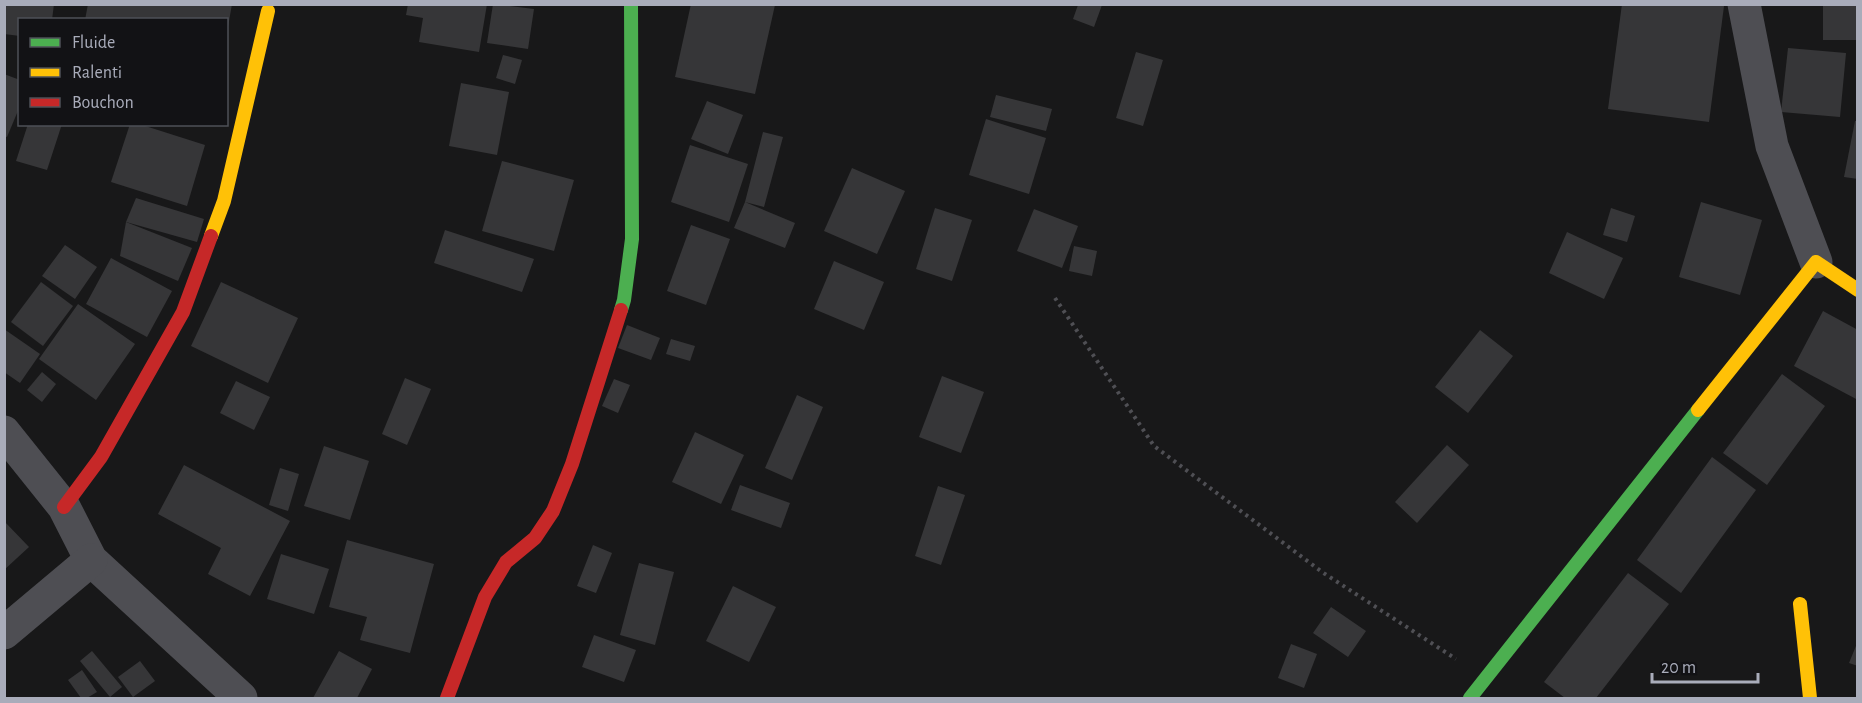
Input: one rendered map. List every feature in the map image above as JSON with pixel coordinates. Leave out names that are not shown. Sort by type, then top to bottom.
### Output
[{"type":"street","points":[[447,699],[485,597],[506,562],[535,538],[553,512],[572,464],[624,300],[632,239],[631,4]]},
{"type":"street","points":[[1744,4],[1772,146],[1816,262],[1857,290]]},
{"type":"street","points":[[64,507],[101,457],[183,312],[224,201],[268,11]]},
{"type":"street","points":[[1470,699],[1485,677],[1816,262]]},
{"type":"street","points":[[4,432],[64,507],[91,560],[241,699]]},
{"type":"street","points":[[4,633],[91,560]]},
{"type":"street","points":[[1800,604],[1810,699]]},
{"type":"path","points":[[1055,298],[1154,446],[1322,572],[1485,677]]},
{"type":"building","points":[[4,4],[54,4],[52,18],[18,18],[18,36],[4,34]]},
{"type":"building","points":[[88,4],[232,4],[228,27],[228,18],[85,18]]},
{"type":"building","points":[[408,4],[487,4],[479,52],[419,42],[423,18],[406,15]]},
{"type":"building","points":[[493,4],[534,9],[528,49],[487,43]]},
{"type":"building","points":[[691,4],[775,5],[755,94],[675,77]]},
{"type":"building","points":[[1622,4],[1724,6],[1709,122],[1608,109]]},
{"type":"building","points":[[1823,4],[1858,4],[1858,40],[1823,40]]},
{"type":"building","points":[[1078,5],[1102,5],[1094,27],[1073,19]]},
{"type":"building","points":[[1788,48],[1846,53],[1840,117],[1781,112]]},
{"type":"building","points":[[1136,52],[1163,60],[1143,126],[1116,118]]},
{"type":"building","points":[[503,55],[522,60],[515,84],[496,78]]},
{"type":"building","points":[[4,74],[18,79],[18,111],[7,137],[4,136]]},
{"type":"building","points":[[461,83],[509,92],[497,155],[449,146]]},
{"type":"building","points":[[996,95],[1052,109],[1046,131],[990,117]]},
{"type":"building","points":[[707,101],[743,115],[728,154],[691,139]]},
{"type":"building","points":[[986,119],[1046,138],[1029,194],[969,175]]},
{"type":"building","points":[[1855,121],[1858,121],[1858,179],[1844,177]]},
{"type":"building","points":[[27,126],[61,126],[47,170],[16,161]]},
{"type":"building","points":[[129,126],[145,126],[205,145],[187,206],[111,182]]},
{"type":"building","points":[[763,132],[783,137],[764,207],[745,202]]},
{"type":"building","points":[[690,145],[748,164],[729,222],[671,202]]},
{"type":"building","points":[[502,161],[574,180],[554,251],[482,231]]},
{"type":"building","points":[[852,168],[905,191],[877,254],[824,231]]},
{"type":"building","points":[[136,198],[204,219],[197,242],[126,222]]},
{"type":"building","points":[[745,202],[795,223],[785,248],[734,228]]},
{"type":"building","points":[[1701,202],[1762,220],[1740,295],[1679,277]]},
{"type":"building","points":[[935,208],[972,220],[952,281],[916,269]]},
{"type":"building","points":[[1611,208],[1635,216],[1627,242],[1603,235]]},
{"type":"building","points":[[1034,209],[1078,226],[1062,268],[1017,251]]},
{"type":"building","points":[[126,222],[192,248],[178,281],[120,256]]},
{"type":"building","points":[[691,225],[730,239],[706,305],[667,291]]},
{"type":"building","points":[[445,230],[534,259],[522,292],[434,263]]},
{"type":"building","points":[[1567,232],[1623,258],[1604,299],[1549,273]]},
{"type":"building","points":[[65,245],[97,267],[75,299],[42,276]]},
{"type":"building","points":[[1074,246],[1097,251],[1092,276],[1069,271]]},
{"type":"building","points":[[111,258],[172,291],[147,337],[86,304]]},
{"type":"building","points":[[834,261],[884,282],[864,330],[814,309]]},
{"type":"building","points":[[41,282],[73,306],[43,346],[11,322]]},
{"type":"building","points":[[221,282],[298,318],[268,383],[191,346]]},
{"type":"building","points":[[78,304],[135,344],[96,400],[39,359]]},
{"type":"building","points":[[1823,311],[1858,330],[1858,400],[1794,366]]},
{"type":"building","points":[[627,325],[660,338],[651,360],[618,348]]},
{"type":"building","points":[[4,329],[40,354],[20,383],[4,372]]},
{"type":"building","points":[[1480,330],[1513,356],[1468,413],[1435,387]]},
{"type":"building","points":[[671,339],[695,346],[690,361],[666,354]]},
{"type":"building","points":[[42,372],[56,384],[42,402],[27,390]]},
{"type":"building","points":[[1782,374],[1825,406],[1767,485],[1723,453]]},
{"type":"building","points":[[942,376],[984,392],[961,453],[919,437]]},
{"type":"building","points":[[405,378],[431,389],[407,445],[382,434]]},
{"type":"building","points":[[614,379],[630,385],[618,413],[602,406]]},
{"type":"building","points":[[236,381],[270,397],[254,430],[220,413]]},
{"type":"building","points":[[797,395],[823,407],[792,480],[765,468]]},
{"type":"building","points":[[695,432],[744,455],[721,504],[672,482]]},
{"type":"building","points":[[1447,445],[1469,465],[1417,523],[1395,502]]},
{"type":"building","points":[[324,446],[369,461],[350,520],[304,506]]},
{"type":"building","points":[[1712,457],[1756,490],[1681,593],[1637,560]]},
{"type":"building","points":[[184,465],[290,521],[250,596],[208,574],[221,548],[158,514]]},
{"type":"building","points":[[280,468],[299,474],[288,511],[269,505]]},
{"type":"building","points":[[740,485],[790,503],[781,528],[731,510]]},
{"type":"building","points":[[938,486],[965,495],[941,565],[915,556]]},
{"type":"building","points":[[4,521],[29,547],[4,570]]},
{"type":"building","points":[[347,540],[434,564],[410,653],[360,640],[367,617],[329,607]]},
{"type":"building","points":[[593,545],[612,553],[596,593],[577,586]]},
{"type":"building","points":[[281,554],[329,569],[314,614],[267,599]]},
{"type":"building","points":[[639,563],[674,572],[655,645],[620,635]]},
{"type":"building","points":[[1628,573],[1669,604],[1596,698],[1565,698],[1544,682]]},
{"type":"building","points":[[733,586],[776,607],[749,662],[706,641]]},
{"type":"building","points":[[1331,607],[1366,631],[1348,657],[1313,633]]},
{"type":"building","points":[[594,635],[636,650],[624,682],[582,667]]},
{"type":"building","points":[[1858,641],[1858,666],[1849,663]]},
{"type":"building","points":[[1291,644],[1317,654],[1304,688],[1278,678]]},
{"type":"building","points":[[92,651],[122,687],[110,697],[80,661]]},
{"type":"building","points":[[339,651],[372,669],[357,698],[313,698]]},
{"type":"building","points":[[140,661],[155,681],[133,697],[118,677]]},
{"type":"building","points":[[82,670],[97,692],[87,698],[81,698],[68,680]]},
{"type":"traffic: fast","points":[[621,310],[632,239],[631,4]]},
{"type":"traffic: fast","points":[[1470,698],[1698,410]]},
{"type":"traffic: slow","points":[[211,236],[224,201],[268,11]]},
{"type":"traffic: slow","points":[[1698,410],[1816,262],[1858,290]]},
{"type":"traffic: slow","points":[[1800,604],[1810,698]]},
{"type":"traffic: jam","points":[[64,507],[101,457],[183,312],[211,236]]},
{"type":"traffic: jam","points":[[447,698],[485,597],[506,562],[535,538],[553,511],[572,464],[621,310]]}]
